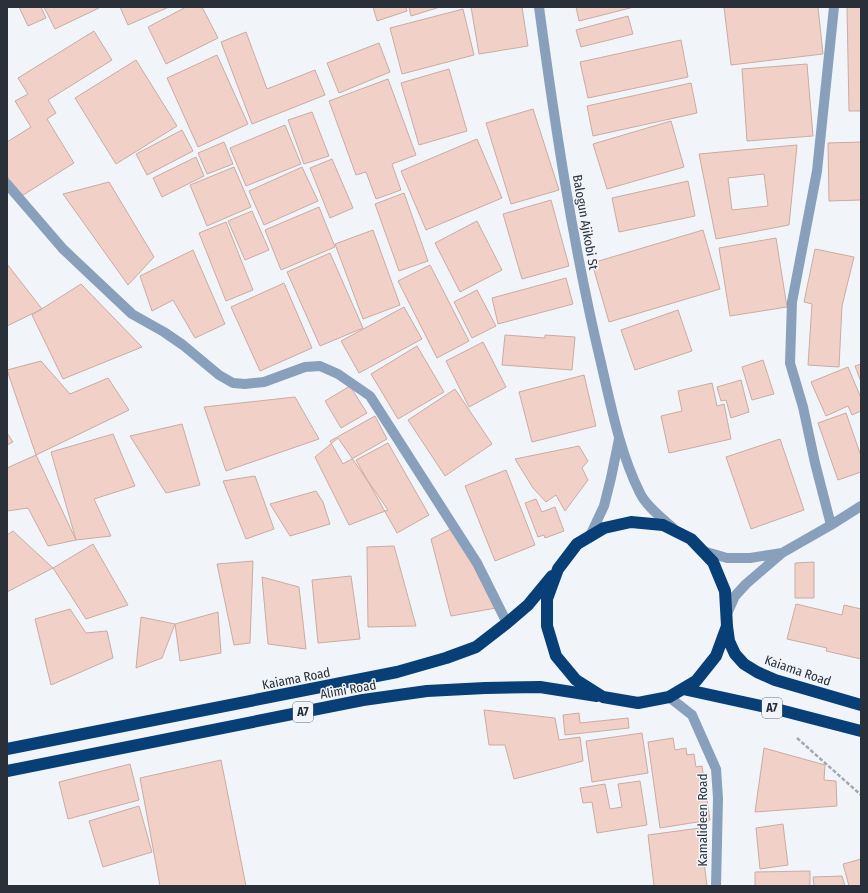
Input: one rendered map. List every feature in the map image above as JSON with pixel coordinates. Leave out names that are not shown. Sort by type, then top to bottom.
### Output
[{"type":"highway","points":[[603,697],[576,680],[556,656],[547,626],[547,599],[558,569],[577,544],[604,528],[631,522],[663,525],[691,539],[713,562],[725,591],[727,626]]},
{"type":"highway","name":"Kaiama Road","points":[[7,749],[397,672],[446,658],[476,647],[508,623],[528,605],[558,569]]},
{"type":"highway","name":"Kaiama Road","points":[[727,626],[729,641],[735,654],[744,664],[757,672],[775,680],[861,706]]},
{"type":"highway","name":"Alimi Road","points":[[7,771],[363,700],[427,691],[540,687],[638,703],[669,697],[696,681],[716,656],[727,626]]},
{"type":"highway","name":"A7","points":[[683,689],[780,710],[861,731]]},
{"type":"street","name":"Balogun Ajikobi St","points":[[538,7],[574,238],[596,344],[619,439],[640,495],[656,513],[678,533]]},
{"type":"street","points":[[832,525],[815,463],[803,407],[790,363],[792,302],[818,171],[834,7]]},
{"type":"street","points":[[7,184],[63,249],[132,314],[164,332],[183,345],[219,376],[233,382],[264,382],[306,367],[320,366],[338,374],[370,396],[477,563],[508,623]]},
{"type":"street","points":[[589,538],[604,506],[619,439]]},
{"type":"street","points":[[727,614],[735,596],[746,584],[782,553],[832,525],[861,506]]},
{"type":"street","points":[[703,551],[727,558],[750,558],[782,553]]},
{"type":"street","name":"Kamalideen Road","points":[[669,697],[692,715],[716,769],[718,798],[716,886]]},
{"type":"path","points":[[795,737],[861,795]]},
{"type":"building","points":[[19,7],[41,7],[46,18],[28,26]]},
{"type":"building","points":[[44,7],[98,7],[99,8],[55,29]]},
{"type":"building","points":[[120,7],[169,7],[128,25]]},
{"type":"building","points":[[186,7],[202,7],[218,38],[166,64],[148,27]]},
{"type":"building","points":[[373,7],[406,7],[407,11],[377,21]]},
{"type":"building","points":[[409,7],[440,7],[411,16]]},
{"type":"building","points":[[471,7],[522,7],[528,46],[479,54]]},
{"type":"building","points":[[576,7],[634,7],[579,21]]},
{"type":"building","points":[[724,7],[818,7],[823,54],[731,65]]},
{"type":"building","points":[[847,7],[861,7],[861,111],[849,111]]},
{"type":"building","points":[[463,9],[474,55],[402,74],[390,28]]},
{"type":"building","points":[[628,16],[633,34],[581,47],[576,30]]},
{"type":"building","points":[[94,31],[112,60],[48,100],[56,113],[47,119],[74,163],[20,197],[7,176],[7,142],[31,127],[15,101],[28,94],[18,78]]},
{"type":"building","points":[[246,32],[267,89],[315,70],[325,95],[252,124],[221,42]]},
{"type":"building","points":[[681,40],[688,77],[588,98],[580,62]]},
{"type":"building","points":[[379,43],[390,72],[339,93],[327,63]]},
{"type":"building","points":[[217,55],[248,124],[198,147],[167,78]]},
{"type":"building","points":[[136,60],[177,126],[116,164],[75,98]]},
{"type":"building","points":[[807,64],[813,136],[747,141],[742,69]]},
{"type":"building","points":[[449,69],[467,131],[419,145],[401,83]]},
{"type":"building","points":[[388,79],[416,155],[392,164],[401,190],[376,199],[366,172],[356,175],[329,101]]},
{"type":"building","points":[[691,83],[697,113],[593,136],[587,106]]},
{"type":"building","points":[[533,109],[559,190],[511,204],[486,123]]},
{"type":"building","points":[[312,112],[329,156],[304,164],[288,120]]},
{"type":"building","points":[[671,121],[684,167],[607,189],[593,144]]},
{"type":"building","points":[[285,125],[301,164],[246,186],[230,148]]},
{"type":"building","points":[[182,130],[193,151],[147,175],[136,154]]},
{"type":"building","points":[[477,139],[502,198],[426,230],[401,171]]},
{"type":"building","points":[[224,142],[233,164],[207,174],[198,153]]},
{"type":"building","points":[[861,142],[861,200],[829,201],[828,143]]},
{"type":"building","points":[[797,145],[789,225],[716,239],[699,154]],"holes":[[[764,174],[768,206],[732,210],[728,178]]]},
{"type":"building","points":[[196,157],[204,176],[162,197],[153,178]]},
{"type":"building","points":[[332,159],[353,208],[330,218],[310,168]]},
{"type":"building","points":[[234,167],[251,207],[207,226],[190,185]]},
{"type":"building","points":[[302,167],[318,201],[264,225],[249,191]]},
{"type":"building","points":[[688,181],[695,216],[619,232],[612,198]]},
{"type":"building","points":[[109,182],[154,257],[128,285],[63,194]]},
{"type":"building","points":[[404,193],[428,261],[399,271],[375,204]]},
{"type":"building","points":[[551,200],[569,266],[522,279],[503,214]]},
{"type":"building","points":[[319,207],[335,247],[281,270],[265,230]]},
{"type":"building","points":[[252,211],[269,250],[245,260],[228,221]]},
{"type":"building","points":[[477,221],[502,270],[460,292],[435,243]]},
{"type":"building","points":[[226,222],[253,290],[226,301],[199,233]]},
{"type":"building","points":[[373,230],[400,305],[363,319],[335,244]]},
{"type":"building","points":[[703,230],[720,289],[609,322],[592,263]]},
{"type":"building","points":[[776,238],[787,307],[730,316],[719,248]]},
{"type":"building","points":[[815,249],[854,257],[842,306],[839,367],[808,365],[812,304],[804,302]]},
{"type":"building","points":[[193,250],[225,324],[195,338],[173,300],[152,311],[140,276]]},
{"type":"building","points":[[330,253],[363,328],[320,346],[287,272]]},
{"type":"building","points":[[7,264],[42,309],[7,326]]},
{"type":"building","points":[[430,265],[469,341],[437,358],[398,281]]},
{"type":"building","points":[[566,278],[573,304],[498,324],[492,298]]},
{"type":"building","points":[[284,283],[312,348],[260,371],[231,307]]},
{"type":"building","points":[[81,284],[142,347],[63,379],[32,315]]},
{"type":"building","points":[[477,290],[496,326],[472,338],[454,302]]},
{"type":"building","points":[[404,307],[422,339],[359,373],[341,341]]},
{"type":"building","points":[[678,310],[692,351],[635,370],[621,330]]},
{"type":"building","points":[[505,335],[545,338],[545,335],[575,337],[572,370],[502,365]]},
{"type":"building","points":[[483,342],[506,387],[469,407],[446,361]]},
{"type":"building","points":[[417,346],[444,392],[398,419],[371,374]]},
{"type":"building","points":[[763,360],[774,394],[752,400],[742,367]]},
{"type":"building","points":[[41,361],[70,394],[108,378],[129,410],[36,455],[7,370]]},
{"type":"building","points":[[861,364],[861,382],[855,366]]},
{"type":"building","points":[[848,367],[861,398],[861,411],[852,415],[848,406],[826,416],[811,382]]},
{"type":"building","points":[[584,375],[596,426],[532,442],[519,392]]},
{"type":"building","points":[[741,380],[749,412],[731,418],[726,400],[721,401],[717,387]]},
{"type":"building","points":[[712,383],[717,406],[724,404],[731,439],[669,453],[661,416],[682,411],[678,391]]},
{"type":"building","points":[[350,386],[367,413],[341,428],[325,401]]},
{"type":"building","points":[[455,389],[492,444],[445,476],[408,420]]},
{"type":"building","points":[[295,397],[319,439],[226,471],[204,407]]},
{"type":"building","points":[[846,413],[861,456],[861,472],[838,480],[818,423]]},
{"type":"building","points":[[375,416],[387,439],[343,464],[330,441]]},
{"type":"building","points":[[182,424],[200,485],[166,493],[130,436]]},
{"type":"building","points":[[7,433],[13,442],[7,445]]},
{"type":"building","points":[[113,434],[135,486],[94,499],[111,536],[76,540],[51,452]]},
{"type":"building","points":[[338,438],[388,510],[349,525],[315,457]]},
{"type":"building","points":[[780,439],[804,510],[751,529],[726,457]]},
{"type":"building","points":[[388,443],[429,515],[397,533],[356,460]]},
{"type":"building","points":[[579,446],[588,461],[582,468],[588,480],[565,511],[556,495],[546,502],[533,488],[515,459]]},
{"type":"building","points":[[36,455],[76,540],[48,546],[28,508],[7,511],[7,468]]},
{"type":"building","points":[[506,470],[535,545],[495,561],[465,486]]},
{"type":"building","points":[[255,476],[274,529],[246,539],[223,481]]},
{"type":"building","points":[[316,491],[323,502],[330,524],[290,536],[270,504]]},
{"type":"building","points":[[536,499],[542,512],[555,507],[564,531],[545,538],[544,535],[538,537],[525,503]]},
{"type":"building","points":[[451,529],[475,568],[496,608],[451,616],[431,539]]},
{"type":"building","points":[[13,531],[53,568],[7,592],[7,535]]},
{"type":"building","points":[[93,544],[128,605],[86,619],[53,568]]},
{"type":"building","points":[[394,546],[416,626],[368,627],[367,547]]},
{"type":"building","points":[[253,561],[250,643],[234,645],[217,564]]},
{"type":"building","points":[[814,562],[814,598],[795,598],[795,563]]},
{"type":"building","points":[[351,576],[360,639],[318,643],[312,580]]},
{"type":"building","points":[[262,577],[299,587],[306,649],[268,644]]},
{"type":"building","points":[[796,604],[842,615],[844,605],[861,609],[861,659],[826,651],[827,648],[787,639]]},
{"type":"building","points":[[70,609],[86,633],[107,631],[113,658],[51,685],[35,619]]},
{"type":"building","points":[[218,612],[221,653],[180,661],[175,624]]},
{"type":"building","points":[[141,617],[175,624],[162,658],[136,668]]},
{"type":"building","points":[[484,710],[555,718],[559,740],[580,737],[583,761],[514,779],[505,745],[489,745]]},
{"type":"building","points":[[579,713],[580,723],[628,718],[629,728],[565,735],[563,715]]},
{"type":"building","points":[[642,733],[648,773],[592,782],[586,741]]},
{"type":"building","points":[[673,738],[675,750],[686,748],[687,755],[694,754],[696,767],[702,766],[710,820],[660,828],[648,742]]},
{"type":"building","points":[[764,748],[825,765],[824,780],[836,781],[837,806],[755,812]]},
{"type":"building","points":[[221,760],[246,886],[160,886],[140,778]]},
{"type":"building","points":[[130,764],[139,800],[68,819],[59,782]]},
{"type":"building","points":[[640,781],[647,825],[597,833],[592,802],[583,803],[580,788],[605,784],[610,809],[622,807],[618,784]]},
{"type":"building","points":[[139,806],[152,852],[103,867],[89,821]]},
{"type":"building","points":[[783,824],[788,865],[760,869],[756,828]]},
{"type":"building","points":[[700,828],[707,886],[654,886],[648,835]]},
{"type":"building","points":[[861,859],[861,886],[849,886],[843,864]]},
{"type":"building","points":[[810,871],[810,886],[755,886],[755,872]]},
{"type":"building","points":[[842,876],[845,886],[814,886],[813,877]]}]
